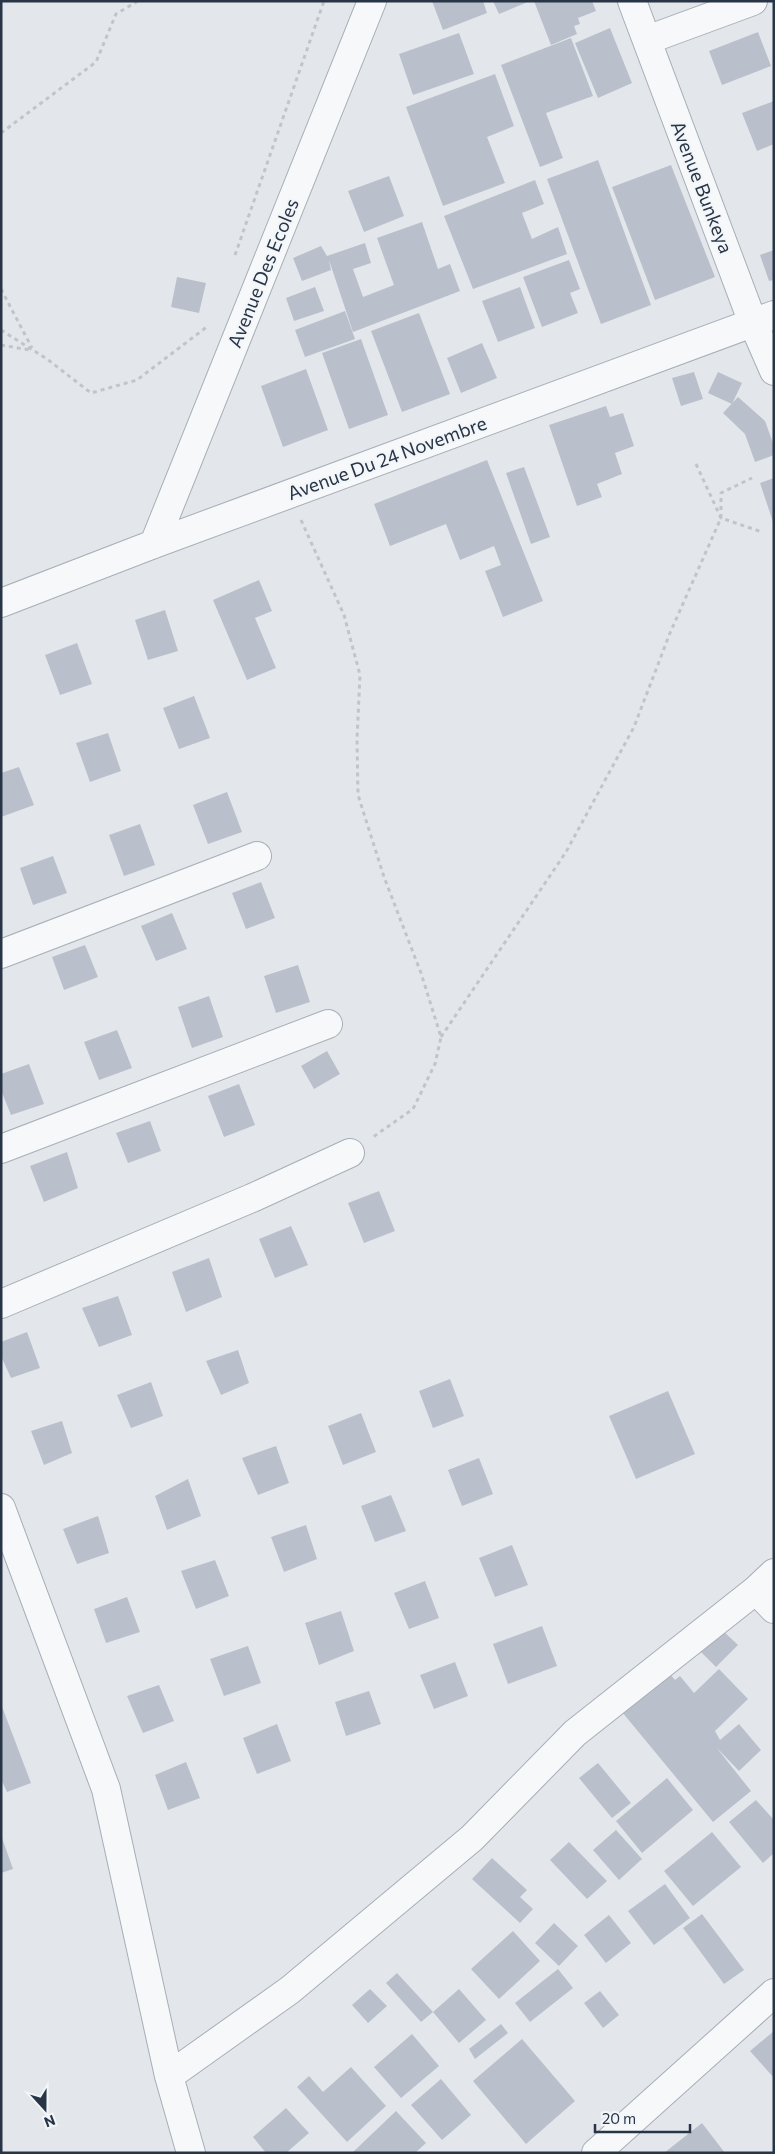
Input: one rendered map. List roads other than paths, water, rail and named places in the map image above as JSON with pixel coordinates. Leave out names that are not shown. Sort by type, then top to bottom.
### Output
[{"type":"street","name":"Avenue Des Ecoles","points":[[154,544],[372,1]]},
{"type":"street","name":"Avenue Bunkeya","points":[[632,1],[764,319],[774,372]]},
{"type":"street","points":[[647,40],[752,1]]},
{"type":"street","name":"Avenue Du 24 Novembre","points":[[1,603],[154,544],[764,319]]},
{"type":"street","points":[[1,954],[257,856]]},
{"type":"street","points":[[1,1149],[328,1024]]},
{"type":"street","points":[[1,1304],[252,1198],[350,1153]]},
{"type":"street","points":[[1,1508],[106,1789],[169,2076],[191,2153]]},
{"type":"street","points":[[169,2076],[298,1984],[472,1838],[575,1733],[765,1581],[774,1609]]},
{"type":"street","points":[[596,2153],[774,1993]]}]
